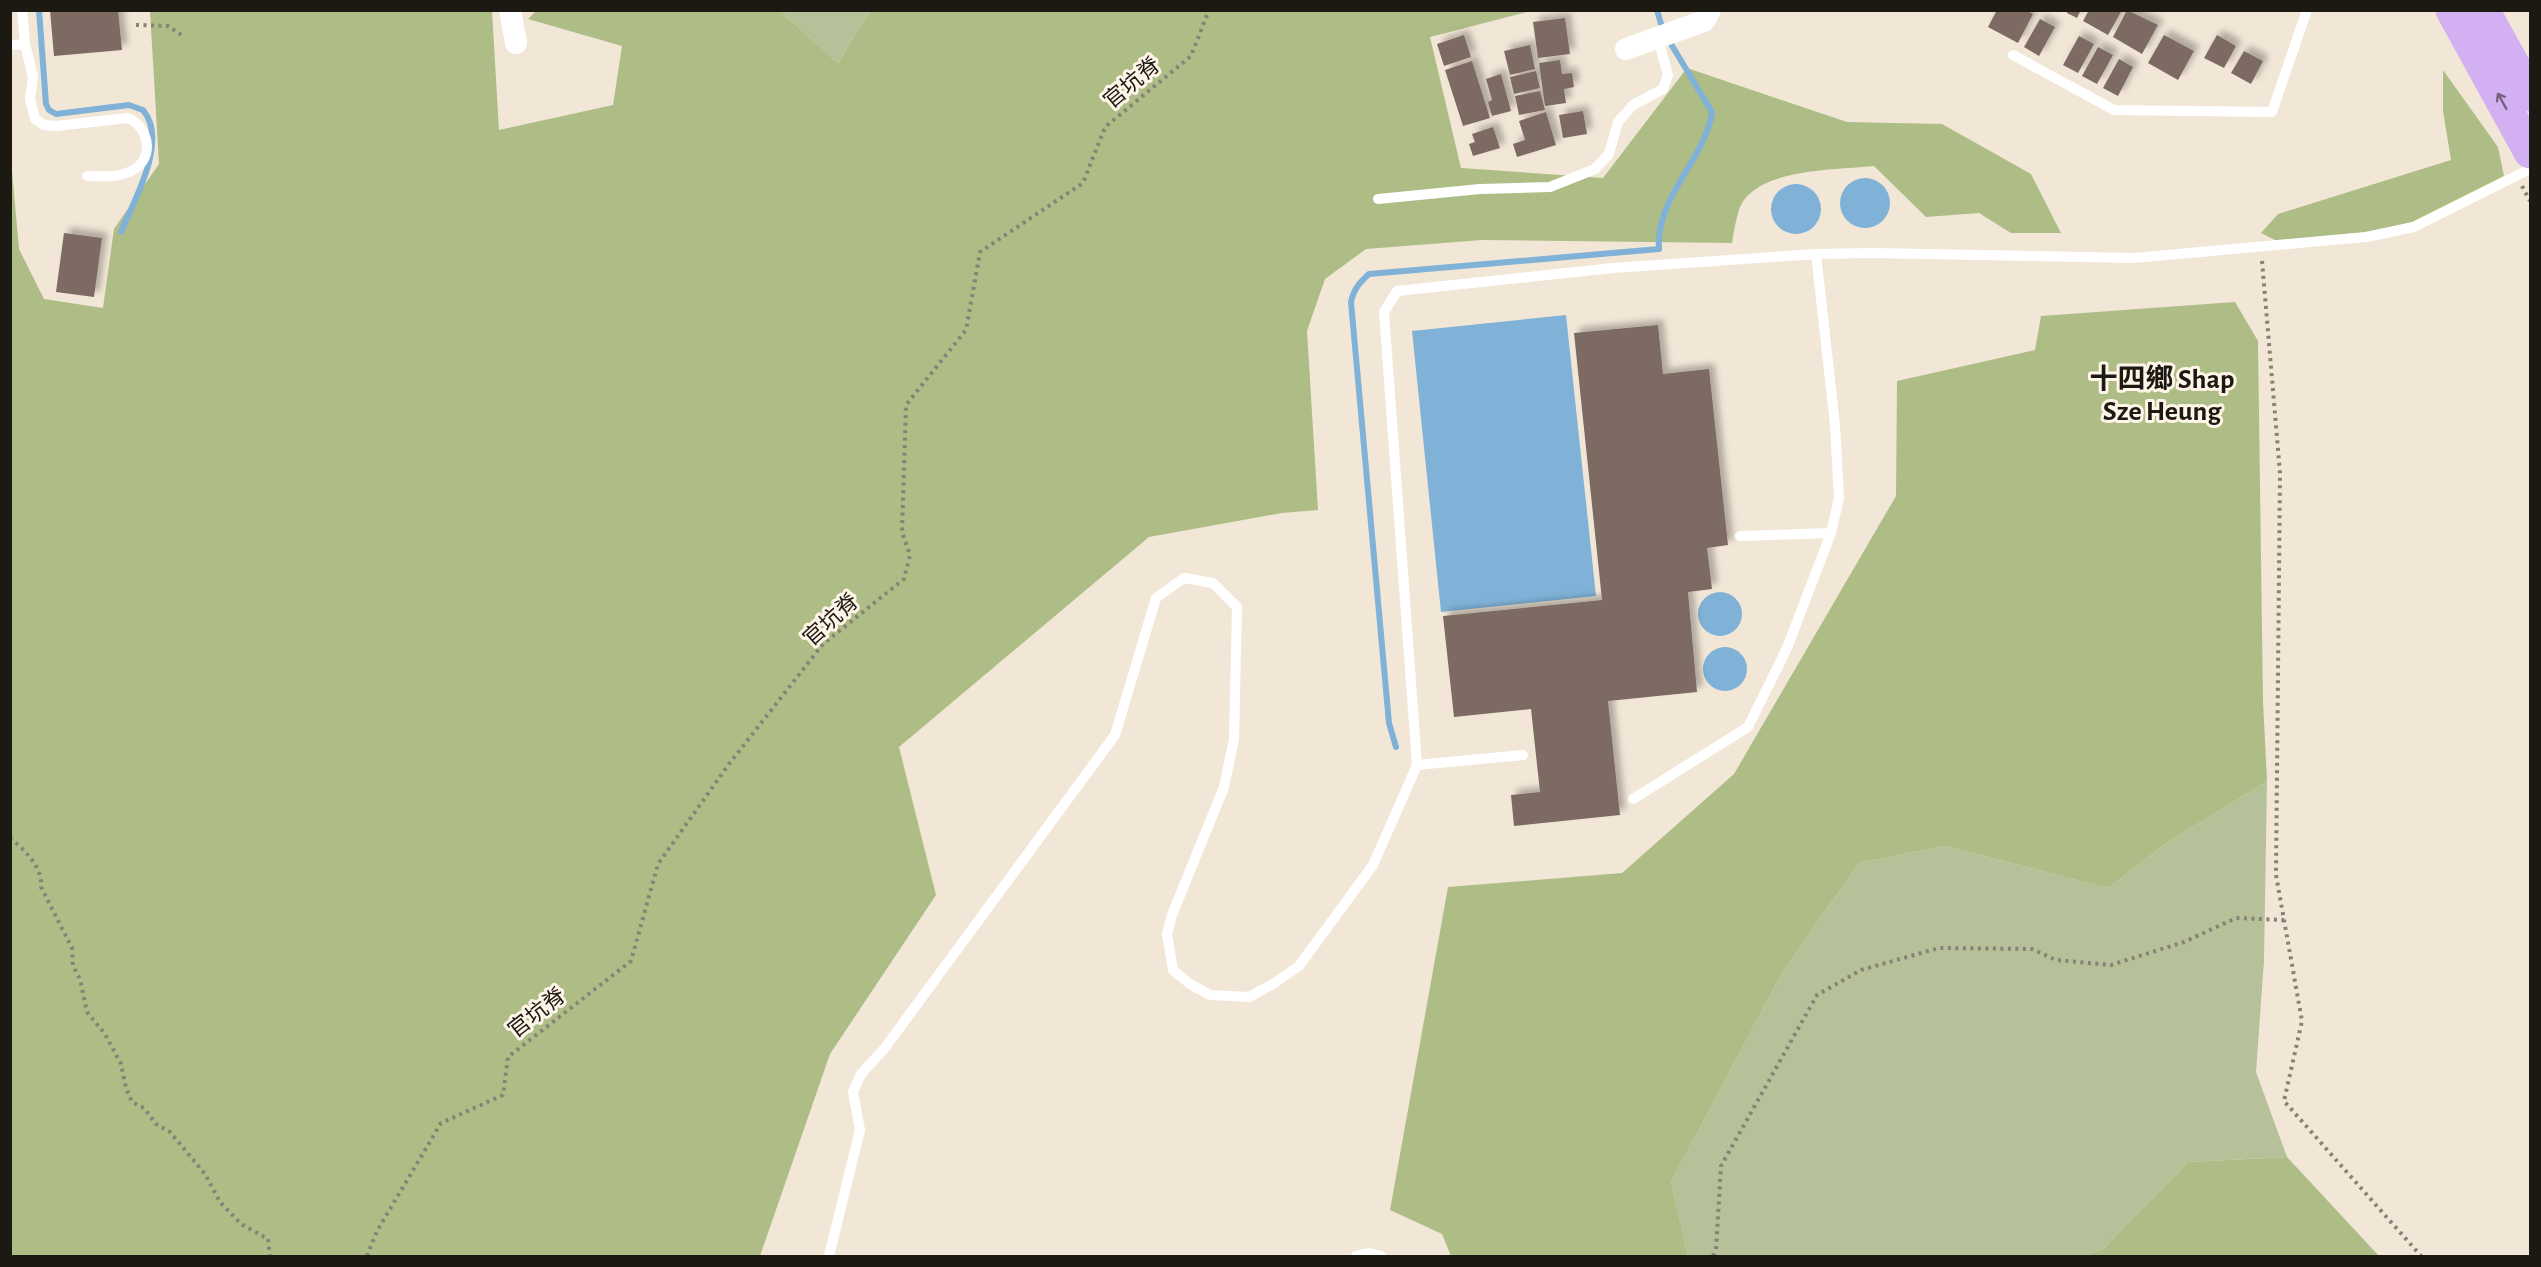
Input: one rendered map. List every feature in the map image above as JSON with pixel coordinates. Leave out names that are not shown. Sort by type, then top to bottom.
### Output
[{"type":"main road","points":[[2452,10],[2530,152]]},
{"type":"main road","points":[[2483,10],[2530,95]]},
{"type":"street","points":[[510,10],[516,43]]},
{"type":"street","points":[[1626,49],[1704,21],[1710,10]]},
{"type":"lane","points":[[22,10],[25,44],[33,76],[31,105],[33,115],[38,122],[56,126],[128,118],[138,123],[145,132],[147,149],[136,169],[116,176],[87,176]]},
{"type":"lane","points":[[2013,55],[2114,110],[2272,112],[2307,10]]},
{"type":"lane","points":[[1378,199],[1480,189],[1550,187],[1595,169],[1609,153],[1618,122],[1633,105],[1663,89],[1668,75],[1658,39]]},
{"type":"lane","points":[[10,45],[25,44]]},
{"type":"lane","points":[[829,1257],[860,1131],[853,1092],[861,1074],[891,1040],[1115,735],[1156,598],[1184,578],[1213,583],[1237,607],[1234,739],[1224,787],[1172,915],[1167,934],[1173,970],[1190,984],[1210,994],[1249,997],[1299,966],[1373,865],[1417,765],[1384,312],[1397,291],[1613,268],[1816,254],[2134,258],[2366,237],[2414,227],[2530,169]]},
{"type":"lane","points":[[1633,799],[1748,727],[1787,648],[1831,533],[1839,498],[1836,446],[1816,254]]},
{"type":"lane","points":[[1740,536],[1831,533]]},
{"type":"lane","points":[[1417,765],[1523,754]]},
{"type":"lane","points":[[1356,1257],[1370,1253],[1381,1257]]},
{"type":"path","name":"官坑脊","points":[[367,1257],[377,1231],[441,1123],[503,1095],[508,1057],[631,961],[658,864],[729,764],[823,644],[904,579],[910,555],[902,532],[906,405],[966,330],[980,252],[1083,183],[1105,127],[1191,56],[1209,10]]},
{"type":"path","points":[[136,25],[168,26],[183,36]]},
{"type":"path","points":[[2261,248],[2280,474],[2276,875],[2302,1021],[2284,1101],[2421,1257]]},
{"type":"path","points":[[10,838],[24,849],[42,877],[41,887],[72,948],[73,966],[80,979],[87,1012],[105,1034],[121,1064],[126,1088],[132,1102],[144,1108],[156,1124],[170,1132],[205,1174],[220,1202],[241,1224],[267,1239],[270,1257]]},
{"type":"path","points":[[1713,1257],[1716,1250],[1721,1166],[1817,995],[1862,970],[1939,948],[2032,949],[2056,960],[2111,965],[2184,942],[2236,918],[2284,920]]},
{"type":"green space","points":[[1535,10],[1430,37],[1461,168],[1603,178],[1687,68],[1847,122],[1942,124],[2031,174],[2061,233],[2011,233],[1979,213],[1926,217],[1874,166],[1799,173],[1763,185],[1749,194],[1740,207],[1732,243],[1482,240],[1366,249],[1325,279],[1307,331],[1318,510],[1282,513],[1149,537],[899,747],[936,895],[830,1054],[760,1256],[11,1256],[10,149],[19,249],[44,299],[103,308],[114,229],[159,164],[150,11],[492,11],[499,130],[613,105],[622,46],[528,19],[536,11],[780,11],[838,63],[870,11]]},
{"type":"green space","points":[[780,11],[870,11],[838,63]]},
{"type":"green space","points":[[2443,70],[2498,147],[2504,176],[2412,222],[2368,232],[2279,242],[2261,233],[2278,214],[2451,160],[2443,111]]},
{"type":"green space","points":[[2235,302],[2258,341],[2263,701],[2267,781],[2165,844],[2108,888],[1945,846],[1859,863],[1783,971],[1671,1182],[1688,1256],[1451,1256],[1442,1234],[1390,1210],[1448,887],[1622,873],[1734,774],[1896,496],[1897,381],[2035,350],[2041,316]]},
{"type":"green space","points":[[2267,781],[2264,961],[2256,1072],[2287,1157],[2188,1162],[2104,1248],[2085,1256],[1688,1256],[1671,1182],[1783,971],[1859,863],[1945,846],[2108,888],[2165,844]]},
{"type":"green space","points":[[2287,1157],[2379,1256],[2085,1256],[2104,1248],[2188,1162]]},
{"type":"water","points":[[1865,178],[1883,185],[1890,203],[1883,221],[1865,228],[1847,221],[1840,203],[1847,185]]},
{"type":"water","points":[[1796,184],[1814,191],[1821,209],[1814,227],[1796,234],[1778,227],[1771,209],[1778,191]]},
{"type":"water","points":[[1566,315],[1596,596],[1441,612],[1412,331]]},
{"type":"water","points":[[1720,592],[1735,599],[1742,614],[1735,629],[1720,636],[1705,629],[1698,614],[1705,599]]},
{"type":"water","points":[[1725,647],[1740,654],[1747,669],[1740,684],[1725,691],[1710,684],[1703,669],[1710,654]]},
{"type":"building","points":[[50,10],[118,10],[122,50],[54,56]]},
{"type":"building","points":[[1997,10],[2026,10],[2033,14],[2018,43],[1988,27]]},
{"type":"building","points":[[2068,10],[2081,10],[2077,18],[2067,13]]},
{"type":"building","points":[[2089,10],[2122,10],[2108,35],[2083,21]]},
{"type":"building","points":[[2127,10],[2158,25],[2142,54],[2113,37]]},
{"type":"building","points":[[1565,18],[1570,54],[1538,58],[1533,22]]},
{"type":"building","points":[[2040,19],[2055,27],[2039,56],[2024,47]]},
{"type":"building","points":[[1464,35],[1471,57],[1444,66],[1437,44]]},
{"type":"building","points":[[2164,35],[2194,51],[2178,80],[2148,63]]},
{"type":"building","points":[[2217,35],[2236,46],[2224,68],[2204,58]]},
{"type":"building","points":[[2079,36],[2094,44],[2078,73],[2063,65]]},
{"type":"building","points":[[1530,45],[1535,69],[1510,75],[1504,51]]},
{"type":"building","points":[[2098,47],[2113,55],[2097,84],[2082,76]]},
{"type":"building","points":[[2244,51],[2263,61],[2251,84],[2231,73]]},
{"type":"building","points":[[2119,59],[2133,67],[2118,96],[2103,88]]},
{"type":"building","points":[[1560,60],[1562,74],[1572,73],[1574,87],[1564,89],[1566,103],[1545,106],[1539,63]]},
{"type":"building","points":[[1472,61],[1490,118],[1463,126],[1445,70]]},
{"type":"building","points":[[1536,71],[1540,88],[1514,94],[1510,77]]},
{"type":"building","points":[[1501,74],[1511,111],[1492,116],[1488,102],[1492,100],[1486,79]]},
{"type":"building","points":[[1540,91],[1545,110],[1519,115],[1515,96]]},
{"type":"building","points":[[1583,111],[1587,134],[1563,138],[1559,115]]},
{"type":"building","points":[[1546,112],[1556,145],[1517,157],[1513,144],[1525,140],[1519,121]]},
{"type":"building","points":[[1493,127],[1500,148],[1473,156],[1469,144],[1475,142],[1472,134]]},
{"type":"building","points":[[64,233],[102,238],[94,297],[56,292]]},
{"type":"building","points":[[1658,325],[1663,374],[1709,369],[1728,545],[1707,548],[1712,589],[1688,592],[1697,692],[1608,701],[1620,815],[1514,826],[1511,795],[1540,792],[1531,709],[1454,717],[1443,616],[1602,600],[1574,333]]},
{"type":"waterway","points":[[39,10],[46,104],[49,110],[56,114],[129,105],[143,110],[150,123],[152,138],[147,171],[121,232]]},
{"type":"waterway","points":[[1657,10],[1661,24]]},
{"type":"waterway","points":[[1396,747],[1389,723],[1351,302],[1354,293],[1369,274],[1659,249],[1660,230],[1665,213],[1672,195],[1701,146],[1712,112],[1671,44]]},
{"type":"district","name":"十四鄉 Shap Sze Heung","points":[[2162,396]]}]
